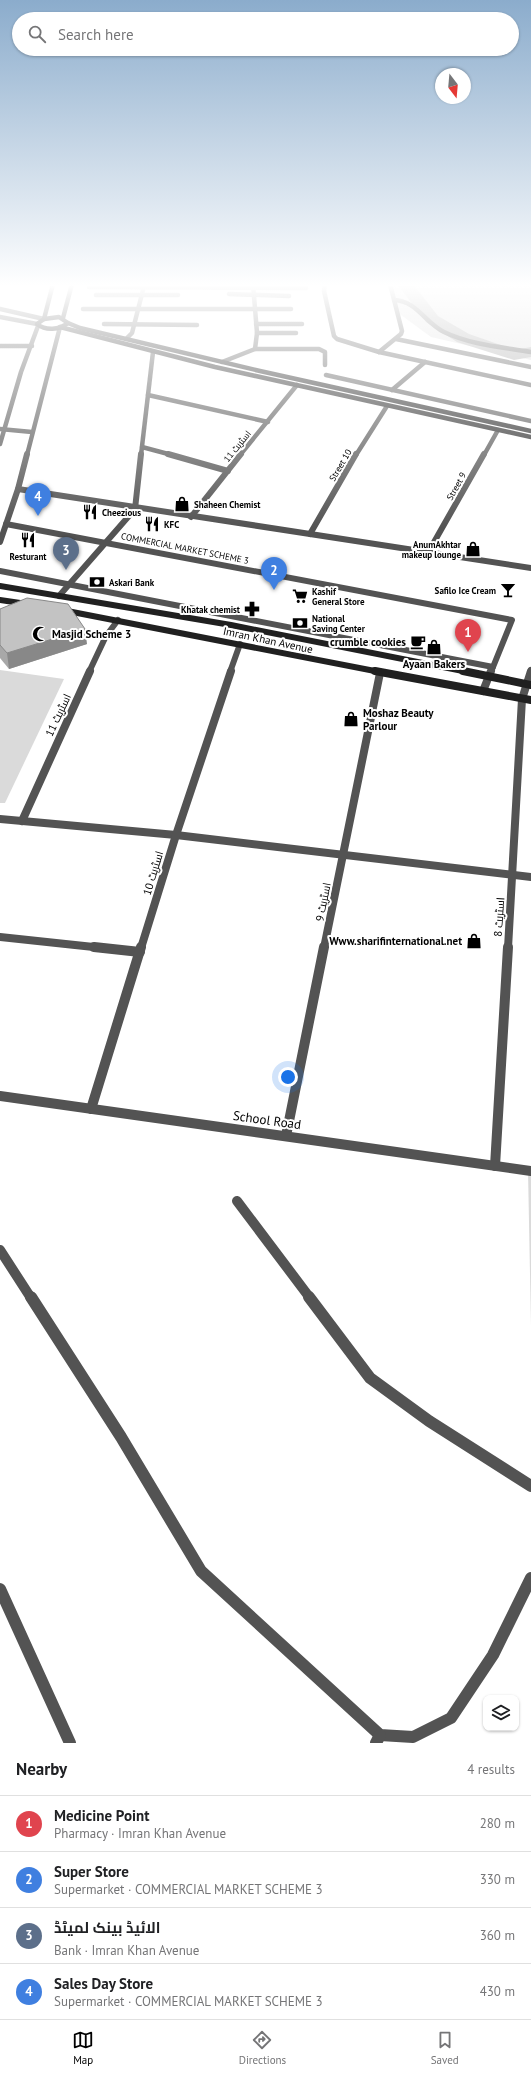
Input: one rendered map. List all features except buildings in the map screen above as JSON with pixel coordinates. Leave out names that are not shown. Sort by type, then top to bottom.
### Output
[{"type":"main road","points":[[237,365],[531,431]]},
{"type":"main road","points":[[212,366],[531,438]]},
{"type":"main road","name":"Imran Khan Avenue","points":[[0,586],[231,625],[529,685]]},
{"type":"main road","points":[[0,600],[37,606]]},
{"type":"main road","name":"Imran Khan Avenue","points":[[51,608],[240,644],[380,673],[527,700]]},
{"type":"street","points":[[0,444],[2,428],[24,365]]},
{"type":"street","points":[[0,542],[18,489],[50,365]]},
{"type":"street","points":[[59,596],[135,509],[151,365]]},
{"type":"street","points":[[392,390],[421,365]]},
{"type":"street","points":[[440,365],[531,385]]},
{"type":"street","points":[[326,375],[531,421]]},
{"type":"street","name":"اسٹریٹ 11","points":[[191,517],[297,386]]},
{"type":"street","points":[[148,394],[268,422]]},
{"type":"street","name":"Street 10","points":[[310,534],[372,427],[388,406]]},
{"type":"street","points":[[2,428],[32,432]]},
{"type":"street","name":"Street 9","points":[[429,551],[498,430]]},
{"type":"street","points":[[142,447],[228,471]]},
{"type":"street","points":[[18,489],[135,509],[429,551],[531,568]]},
{"type":"street","name":"COMMERCIAL MARKET SCHEME 3","points":[[6,524],[512,620],[483,691]]},
{"type":"street","points":[[0,571],[493,667]]},
{"type":"street","name":"اسٹریٹ 11","points":[[22,821],[106,636],[118,620]]},
{"type":"street","name":"اسٹریٹ 10","points":[[91,1109],[176,835],[240,644]]},
{"type":"street","name":"اسٹریٹ 8","points":[[495,1166],[513,875],[527,700],[531,670]]},
{"type":"street","name":"اسٹریٹ 9","points":[[286,1136],[380,673]]},
{"type":"street","points":[[0,819],[176,835],[531,877]]},
{"type":"street","points":[[0,936],[140,952]]},
{"type":"street","name":"School Road","points":[[0,1096],[531,1171]]},
{"type":"street","points":[[237,1202],[370,1378],[428,1421],[531,1486]]},
{"type":"street","points":[[0,1250],[121,1437],[201,1571],[378,1739],[417,1740],[451,1718],[493,1655],[531,1578]]},
{"type":"street","points":[[0,1589],[70,1743]]},
{"type":"shaded area","points":[[0,670],[64,679],[5,803],[0,803]]},
{"type":"shaded area","points":[[528,1170],[531,1171],[531,1326]]},
{"type":"place","name":"Shaheen Chemist","points":[[182,504]]},
{"type":"place","name":"Cheezious","points":[[90,512]]},
{"type":"place","name":"Sales Day Store","points":[[38,516]]},
{"type":"place","name":"KFC","points":[[152,524]]},
{"type":"place","name":"Resturant","points":[[28,540]]},
{"type":"place","name":"AnumAkhtar makeup lounge","points":[[473,549]]},
{"type":"place","name":"الائیڈ بینک لمیٹڈ","points":[[66,570]]},
{"type":"place","name":"Askari Bank","points":[[97,582]]},
{"type":"place","name":"Super Store","points":[[274,590]]},
{"type":"place","name":"Safilo Ice Cream","points":[[508,590]]},
{"type":"place","name":"Kashif General Store","points":[[300,596]]},
{"type":"place","name":"Khatak chemist","points":[[252,609]]},
{"type":"place","name":"National Saving Center","points":[[300,623]]},
{"type":"place","name":"Masjid Scheme 3","points":[[40,634]]},
{"type":"place","name":"crumble cookies","points":[[418,642]]},
{"type":"place","name":"Ayaan Bakers","points":[[434,647]]},
{"type":"place","name":"Medicine Point","points":[[468,652]]},
{"type":"place","name":"Moshaz Beauty Parlour","points":[[351,719]]},
{"type":"place","name":"Www.sharifinternational.net","points":[[474,941]]}]
